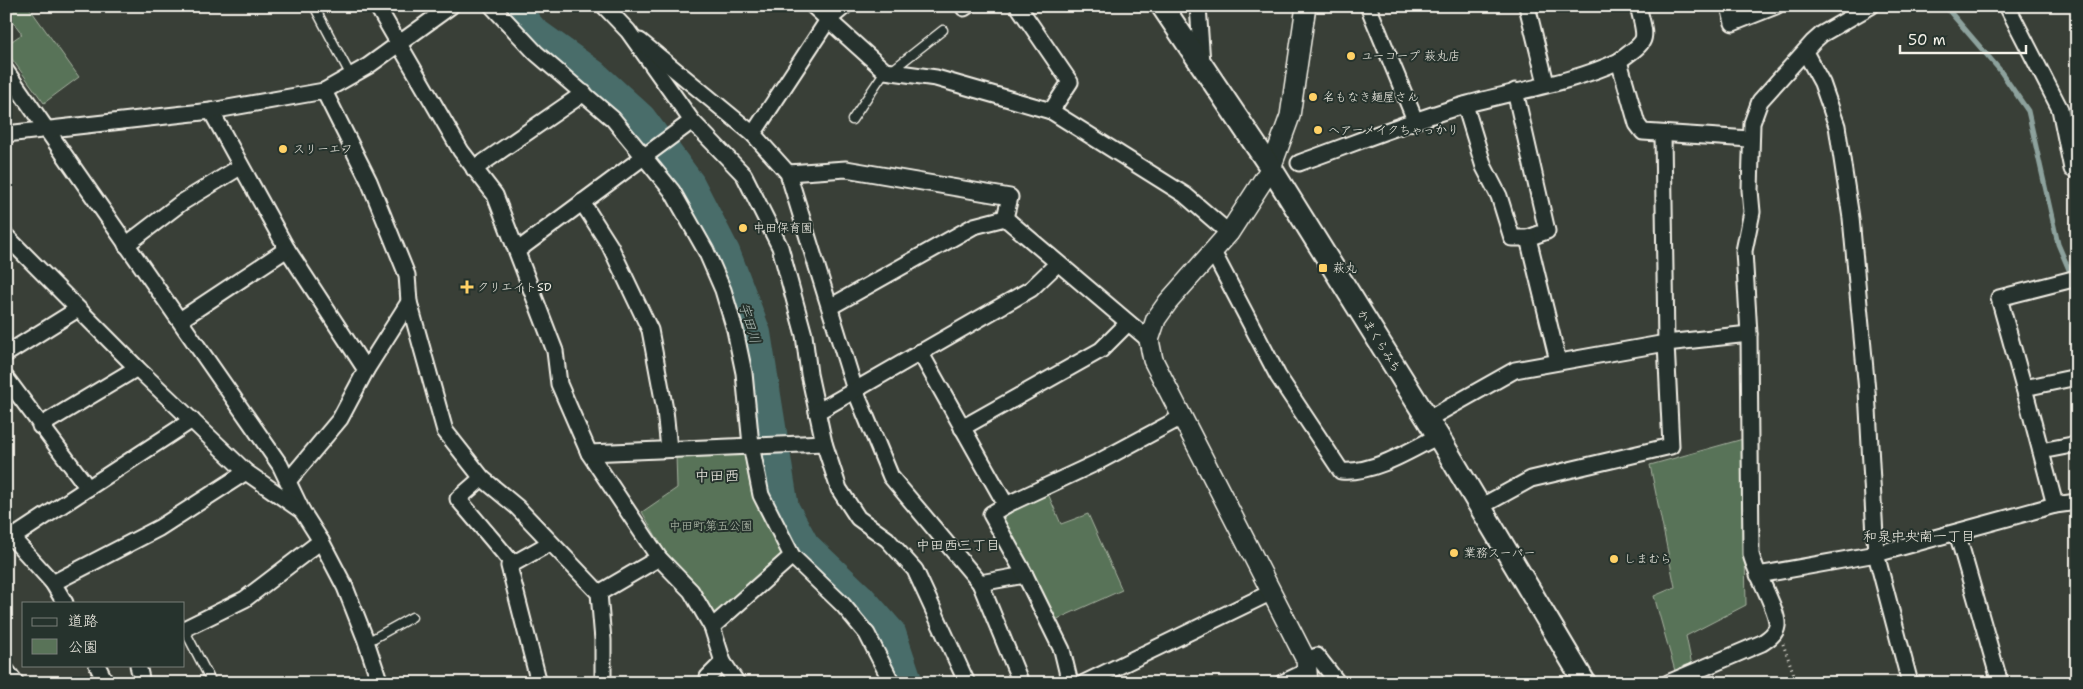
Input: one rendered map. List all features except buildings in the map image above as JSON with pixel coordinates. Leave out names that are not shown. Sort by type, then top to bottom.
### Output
[{"type":"main road","name":"かまくらみち","points":[[1162,6],[1271,168],[1433,427],[1585,683]]},
{"type":"street","points":[[377,6],[460,151],[495,195],[518,250],[555,351],[559,384],[590,453],[659,558],[691,591],[712,627],[723,662],[737,683]]},
{"type":"street","points":[[6,134],[210,111],[324,90],[351,76],[400,44],[451,6]]},
{"type":"street","points":[[492,6],[536,54],[613,119],[672,191],[706,252],[723,290],[744,373],[750,410],[751,445],[761,495],[792,556],[843,605],[867,634],[892,683]]},
{"type":"street","points":[[604,6],[628,31],[753,134],[788,173],[855,390],[891,477],[980,583],[1021,683]]},
{"type":"street","points":[[813,6],[887,72],[936,78],[1051,111],[1185,195],[1229,233]]},
{"type":"street","points":[[753,134],[828,20],[846,6]]},
{"type":"street","points":[[962,6],[964,8],[967,6]]},
{"type":"street","points":[[1018,6],[1070,82],[1051,111]]},
{"type":"street","points":[[1198,6],[1202,63]]},
{"type":"street","points":[[1306,6],[1290,116],[1271,168],[1229,233],[1168,302],[1156,319],[1149,340],[1153,360],[1272,592],[1307,671]]},
{"type":"street","points":[[1368,6],[1415,120]]},
{"type":"street","points":[[1527,6],[1546,83]]},
{"type":"street","points":[[1299,163],[1415,120],[1515,91],[1599,71],[1619,61],[1642,44],[1645,39],[1638,6]]},
{"type":"street","points":[[1729,6],[1733,22],[1776,6]]},
{"type":"street","points":[[1668,683],[1762,643],[1773,634],[1777,627],[1776,617],[1751,554],[1749,334],[1744,251],[1752,212],[1750,138],[1756,107],[1805,52],[1822,34],[1871,6]]},
{"type":"street","points":[[2007,6],[2060,109],[2072,169],[2077,169]]},
{"type":"street","points":[[628,31],[692,121],[744,175],[780,247],[804,335],[809,374],[824,443],[839,489],[858,518],[887,539],[915,570],[968,683]]},
{"type":"street","points":[[1805,52],[1822,83],[1836,126],[1851,218],[1868,391],[1876,554],[1910,683]]},
{"type":"street","points":[[1619,61],[1640,129],[1644,132],[1750,138]]},
{"type":"street","points":[[6,71],[289,480],[302,511],[322,541],[345,587],[367,642],[380,683]]},
{"type":"street","points":[[324,90],[369,181],[407,275],[409,302],[444,431],[482,478],[517,507],[599,593],[603,640],[600,682]]},
{"type":"street","points":[[1465,105],[1484,167],[1499,196],[1512,238],[1528,238],[1547,232],[1515,91]]},
{"type":"street","points":[[474,169],[584,93]]},
{"type":"street","points":[[210,111],[287,248],[366,370]]},
{"type":"street","points":[[518,250],[692,121]]},
{"type":"street","points":[[1480,507],[1531,479],[1671,446],[1666,343],[1663,134]]},
{"type":"street","points":[[126,245],[180,203],[240,167]]},
{"type":"street","points":[[788,173],[846,169],[1010,197],[1005,218]]},
{"type":"street","points":[[582,202],[610,246],[650,330],[665,410],[668,449]]},
{"type":"street","points":[[1005,218],[1057,264],[1094,293],[1127,324],[1149,340]]},
{"type":"street","points":[[830,307],[974,226],[1005,218]]},
{"type":"street","points":[[6,236],[137,368],[246,472],[302,511]]},
{"type":"street","points":[[1528,238],[1558,361]]},
{"type":"street","points":[[180,320],[287,248]]},
{"type":"street","points":[[1213,252],[1278,376],[1341,470],[1354,472],[1398,458],[1433,427],[1514,370],[1666,343],[1749,334]]},
{"type":"street","points":[[817,412],[1031,289],[1057,264]]},
{"type":"street","points":[[2055,505],[1999,298],[2077,278]]},
{"type":"street","points":[[289,480],[340,419],[366,370],[409,302]]},
{"type":"street","points":[[6,354],[78,309]]},
{"type":"street","points":[[962,428],[1101,350],[1127,324]]},
{"type":"street","points":[[920,352],[1006,505]]},
{"type":"street","points":[[40,426],[137,368]]},
{"type":"street","points":[[2024,388],[2077,376]]},
{"type":"street","points":[[6,378],[88,488]]},
{"type":"street","points":[[1070,683],[1062,650],[1025,575],[991,514],[1006,505],[1098,462],[1182,417]]},
{"type":"street","points":[[64,602],[53,583],[9,535],[88,488],[192,420]]},
{"type":"street","points":[[590,453],[824,443]]},
{"type":"street","points":[[2041,451],[2077,444]]},
{"type":"street","points":[[53,583],[159,528],[246,472]]},
{"type":"street","points":[[482,478],[458,499],[513,564]]},
{"type":"street","points":[[1758,575],[1876,554],[2055,505],[2077,502]]},
{"type":"street","points":[[1957,532],[2000,683]]},
{"type":"street","points":[[185,629],[245,599],[322,541]]},
{"type":"street","points":[[539,683],[509,566],[550,543]]},
{"type":"street","points":[[712,627],[792,556]]},
{"type":"street","points":[[599,593],[659,558]]},
{"type":"street","points":[[980,583],[1025,575]]},
{"type":"street","points":[[1084,683],[1272,592]]},
{"type":"street","points":[[1282,683],[1307,671],[1317,656],[1338,683]]},
{"type":"street","points":[[709,683],[708,677],[723,662]]},
{"type":"street","points":[[98,666],[106,683]]},
{"type":"street","points":[[138,666],[141,683]]},
{"type":"street","points":[[6,670],[16,683]]},
{"type":"lane","points":[[316,10],[351,76]]},
{"type":"lane","points":[[852,120],[887,72],[943,30]]},
{"type":"lane","points":[[367,642],[412,618]]},
{"type":"lane","points":[[185,631],[212,683]]},
{"type":"path","points":[[1777,627],[1796,683]]},
{"type":"green space","points":[[6,6],[28,6],[79,77],[44,103],[6,51],[6,45],[22,34],[14,23],[6,28]]},
{"type":"green space","points":[[1743,439],[1746,605],[1686,636],[1692,665],[1675,671],[1654,596],[1675,587],[1650,465]]},
{"type":"green space","name":"中田町第五公園","points":[[744,454],[752,495],[783,554],[714,616],[697,589],[664,550],[642,512],[677,488],[676,455]]},
{"type":"green space","points":[[1046,489],[1061,524],[1088,514],[1122,590],[1053,621],[1001,520],[1001,513]]},
{"type":"waterway","name":"宇田川","points":[[511,6],[534,32],[594,75],[641,118],[690,184],[725,252],[756,333],[784,508],[805,546],[861,599],[891,633],[908,683]]},
{"type":"waterway","points":[[1945,6],[1999,69],[2028,111],[2058,244],[2070,272],[2077,305]]},
{"type":"place","name":"ユーコープ 萩丸店","points":[[1351,56]]},
{"type":"place","name":"名もなき麺屋さん","points":[[1313,97]]},
{"type":"place","name":"ヘアーメイクちゃっかり","points":[[1318,130]]},
{"type":"place","name":"スリーエフ","points":[[283,149]]},
{"type":"place","name":"中田保育園","points":[[743,228]]},
{"type":"place","name":"萩丸","points":[[1323,268]]},
{"type":"place","name":"クリエイトSD","points":[[467,287]]},
{"type":"place","name":"業務スーパー","points":[[1454,553]]},
{"type":"place","name":"しまむら","points":[[1614,559]]},
{"type":"district","name":"中田西","points":[[717,476]]},
{"type":"district","name":"和泉中央南一丁目","points":[[1919,536]]},
{"type":"district","name":"中田西三丁目","points":[[958,545]]}]
